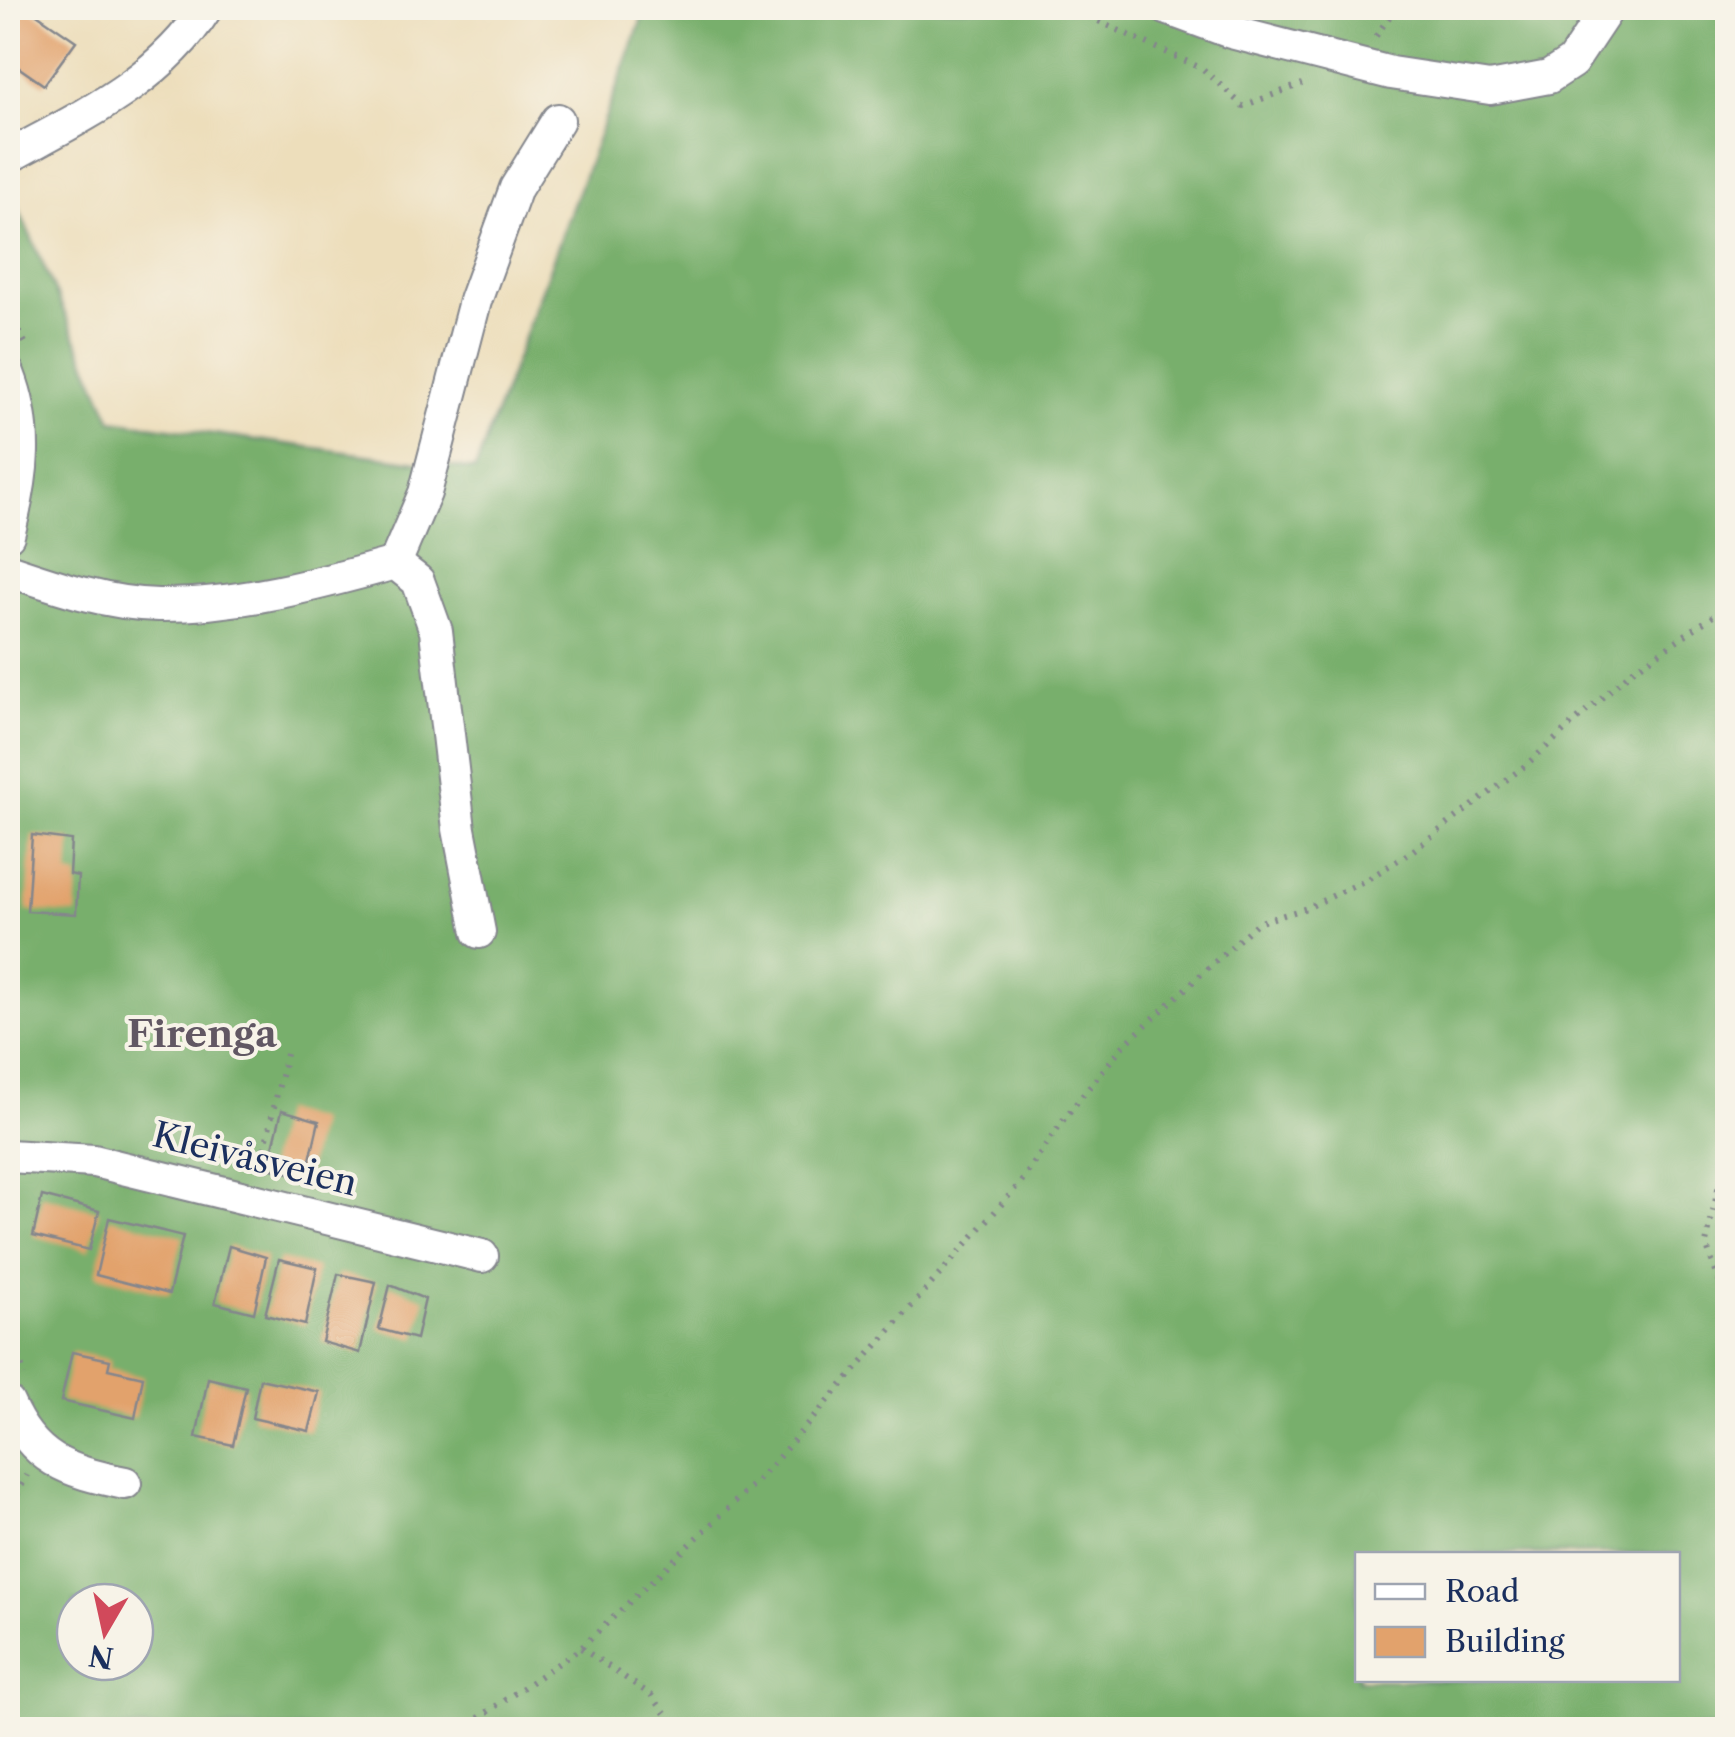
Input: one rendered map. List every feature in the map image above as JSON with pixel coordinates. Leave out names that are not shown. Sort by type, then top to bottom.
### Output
[{"type":"street","points":[[8,157],[110,100],[157,68],[206,8]]},
{"type":"street","points":[[1166,8],[1230,32],[1391,73],[1490,88],[1549,77],[1572,62],[1608,8]]},
{"type":"street","points":[[394,563],[425,493],[475,301],[516,188],[558,120]]},
{"type":"street","points":[[8,373],[17,396],[24,466],[8,535]]},
{"type":"street","points":[[8,570],[66,590],[155,605],[222,602],[394,563],[418,581],[436,631],[459,828],[479,932]]},
{"type":"street","name":"Kleivåsveien","points":[[8,1156],[94,1161],[482,1256]]},
{"type":"street","points":[[8,1403],[21,1433],[38,1452],[74,1470],[125,1483]]},
{"type":"path","points":[[461,1730],[580,1648],[762,1476],[848,1383],[1021,1182],[1066,1116],[1121,1048],[1257,923],[1307,908],[1368,880],[1411,852],[1526,766],[1633,670],[1728,606]]},
{"type":"path","points":[[253,1200],[286,1054]]},
{"type":"path","points":[[1728,1185],[1718,1188],[1706,1244],[1728,1306]]},
{"type":"path","points":[[8,1514],[38,1452]]},
{"type":"path","points":[[580,1648],[651,1695],[680,1730]]},
{"type":"green space","points":[[646,8],[1727,8],[1727,1729],[8,1729],[8,185],[112,420],[475,470]]},
{"type":"building","points":[[8,8],[28,8],[76,41],[44,85],[8,60]]},
{"type":"building","points":[[32,835],[71,840],[69,874],[78,876],[76,914],[27,911]]},
{"type":"building","points":[[282,1110],[319,1121],[306,1177],[268,1168]]},
{"type":"building","points":[[42,1196],[99,1211],[89,1250],[33,1236]]},
{"type":"building","points":[[109,1218],[183,1236],[169,1294],[96,1275]]},
{"type":"building","points":[[229,1246],[266,1257],[254,1313],[215,1303]]},
{"type":"building","points":[[279,1259],[317,1268],[305,1325],[265,1315]]},
{"type":"building","points":[[338,1274],[376,1282],[360,1353],[322,1342]]},
{"type":"building","points":[[390,1285],[425,1299],[416,1339],[379,1329]]},
{"type":"building","points":[[72,1352],[110,1360],[108,1369],[143,1377],[135,1418],[61,1401]]},
{"type":"building","points":[[208,1378],[246,1387],[233,1445],[196,1437]]},
{"type":"building","points":[[260,1379],[319,1392],[309,1431],[252,1418]]},
{"type":"district","name":"Firenga","points":[[202,1034]]}]
